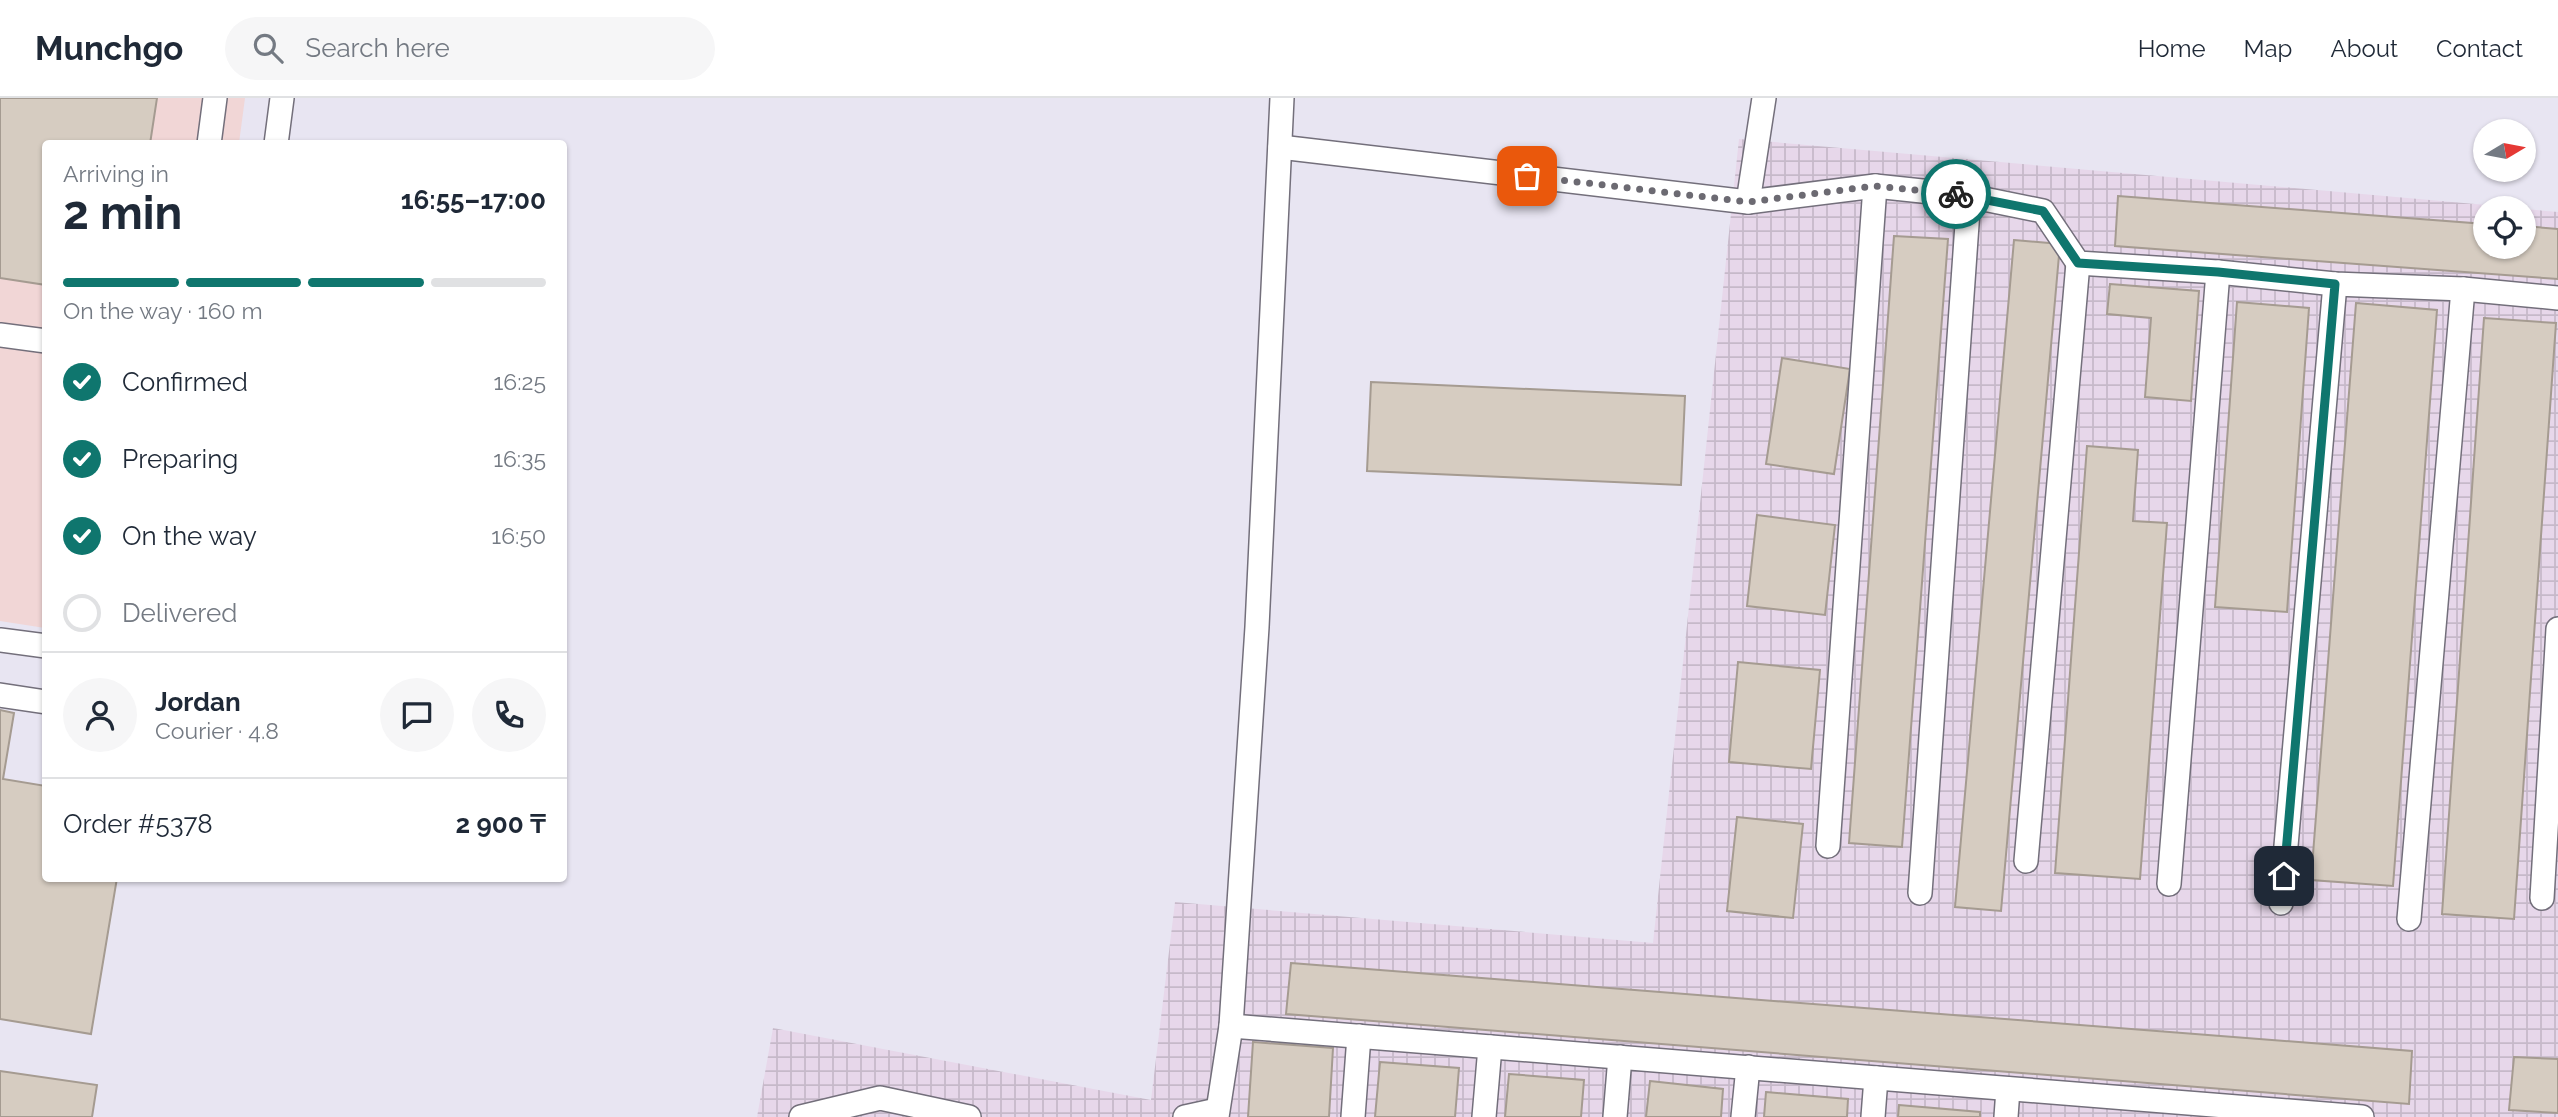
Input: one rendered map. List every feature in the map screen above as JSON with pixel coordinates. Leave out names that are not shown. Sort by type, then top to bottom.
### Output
[{"type":"lane","points":[[210,140],[215,98]]},
{"type":"lane","points":[[277,140],[282,98]]},
{"type":"lane","points":[[1185,1117],[1217,1113],[1231,1026],[1257,627],[1282,98]]},
{"type":"lane","points":[[1748,202],[1763,98]]},
{"type":"lane","points":[[1280,146],[1748,202],[1875,186],[1969,196],[2043,211],[2078,263],[2026,861]]},
{"type":"lane","points":[[1828,846],[1875,186]]},
{"type":"lane","points":[[1920,892],[1969,196]]},
{"type":"lane","points":[[2078,263],[2218,272],[2335,284],[2463,289],[2558,298]]},
{"type":"lane","points":[[2169,884],[2218,272]]},
{"type":"lane","points":[[2281,903],[2335,284]]},
{"type":"lane","points":[[2409,919],[2463,289]]},
{"type":"lane","points":[[0,334],[42,340]]},
{"type":"lane","points":[[2542,898],[2558,629]]},
{"type":"lane","points":[[0,640],[42,645]]},
{"type":"lane","points":[[0,695],[42,701]]},
{"type":"lane","points":[[1231,1026],[2008,1089],[2151,1109],[2362,1117]]},
{"type":"lane","points":[[1353,1117],[1359,1036]]},
{"type":"lane","points":[[1484,1117],[1490,1047]]},
{"type":"lane","points":[[1615,1117],[1620,1057]]},
{"type":"lane","points":[[1743,1117],[1748,1067]]},
{"type":"lane","points":[[1873,1117],[1876,1078]]},
{"type":"lane","points":[[2006,1117],[2008,1089]]},
{"type":"lane","points":[[802,1117],[880,1098],[942,1114],[969,1117]]},
{"type":"shaded area","points":[[0,98],[245,98],[239,140],[42,140],[42,628],[0,621]]},
{"type":"shaded area","points":[[1739,139],[2473,204],[2473,259],[2536,259],[2536,210],[2558,212],[2558,1117],[757,1117],[773,1028],[1151,1100],[1175,902],[1653,943]]},
{"type":"building","points":[[0,98],[157,98],[151,140],[42,140],[42,284],[0,278]]},
{"type":"building","points":[[2118,196],[2473,223],[2473,259],[2536,259],[2536,227],[2558,229],[2558,279],[2115,246]]},
{"type":"building","points":[[1894,236],[1948,239],[1902,847],[1849,843]]},
{"type":"building","points":[[2014,240],[2060,244],[2001,911],[1955,907]]},
{"type":"building","points":[[2110,284],[2199,291],[2191,401],[2145,397],[2151,318],[2107,314]]},
{"type":"building","points":[[2237,302],[2309,308],[2287,612],[2215,607]]},
{"type":"building","points":[[2356,303],[2437,310],[2393,886],[2311,880]]},
{"type":"building","points":[[2484,318],[2556,323],[2514,919],[2442,914]]},
{"type":"building","points":[[1782,358],[1850,369],[1834,474],[1766,464]]},
{"type":"building","points":[[1371,382],[1685,396],[1681,485],[1367,471]]},
{"type":"building","points":[[2087,446],[2138,450],[2133,521],[2167,523],[2140,879],[2055,873]]},
{"type":"building","points":[[1757,515],[1835,525],[1825,615],[1747,606]]},
{"type":"building","points":[[1738,662],[1820,670],[1811,769],[1729,762]]},
{"type":"building","points":[[0,710],[14,713],[3,779],[42,785],[42,882],[116,882],[91,1034],[0,1019]]},
{"type":"building","points":[[1737,817],[1803,824],[1793,918],[1727,911]]},
{"type":"building","points":[[1291,963],[2412,1051],[2409,1104],[1286,1014]]},
{"type":"building","points":[[1253,1042],[1333,1048],[1329,1117],[1248,1117]]},
{"type":"building","points":[[2514,1057],[2558,1059],[2558,1113],[2509,1110]]},
{"type":"building","points":[[1380,1062],[1459,1068],[1455,1117],[1375,1117]]},
{"type":"building","points":[[0,1071],[97,1085],[92,1117],[0,1117]]},
{"type":"building","points":[[1509,1074],[1584,1080],[1581,1117],[1505,1117]]},
{"type":"building","points":[[1650,1081],[1723,1089],[1721,1117],[1646,1117]]},
{"type":"building","points":[[1766,1092],[1848,1099],[1847,1117],[1764,1117]]},
{"type":"building","points":[[1899,1105],[1980,1112],[1980,1117],[1898,1117]]},
{"type":"way so far","points":[[1527,176],[1748,202],[1875,186],[1956,194]]},
{"type":"route","points":[[1956,194],[2043,211],[2078,263],[2218,272],[2335,284],[2284,876]]}]
